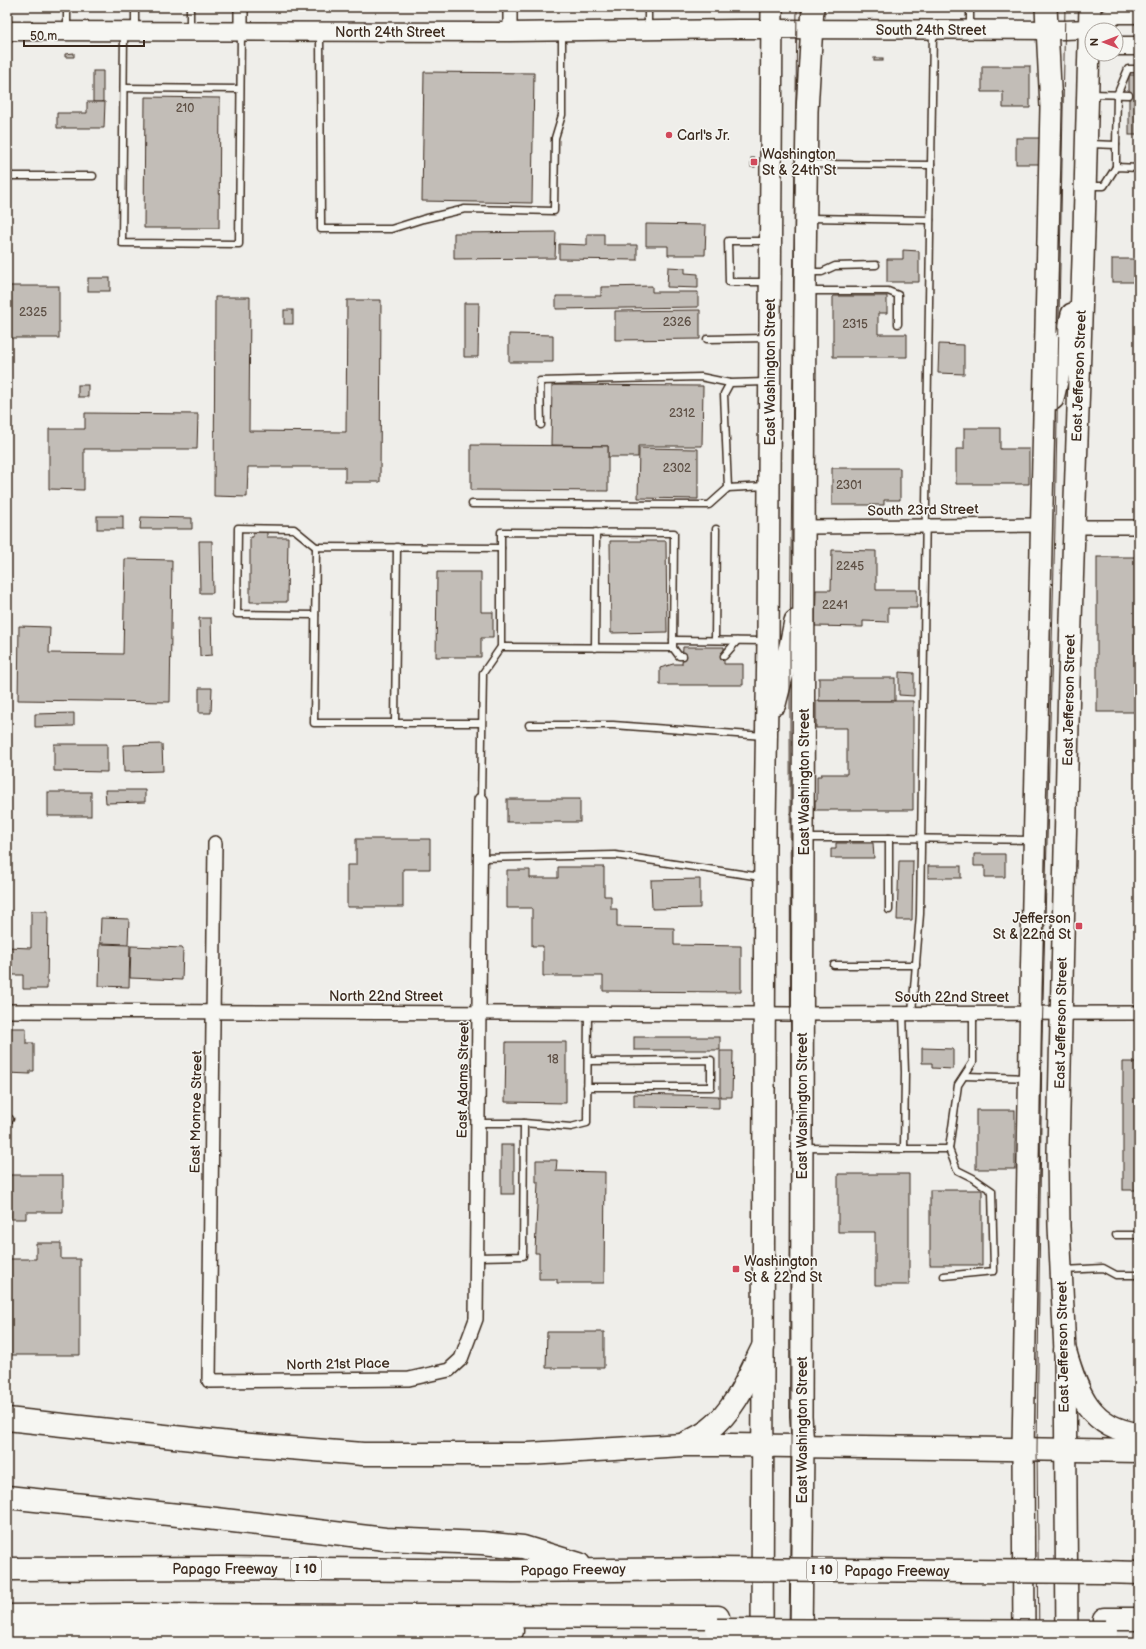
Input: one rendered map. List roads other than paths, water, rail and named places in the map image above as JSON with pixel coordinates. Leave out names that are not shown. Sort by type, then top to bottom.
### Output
[{"type":"highway","points":[[684,1445],[708,1430],[727,1413],[738,1397],[763,1347]]},
{"type":"highway","points":[[1065,1351],[1079,1392],[1087,1405],[1099,1418],[1111,1426],[1126,1432],[1139,1434]]},
{"type":"highway","points":[[7,1419],[239,1444],[363,1454],[528,1454],[684,1445],[1139,1451]]},
{"type":"highway","points":[[12,1497],[385,1539],[482,1543],[523,1547],[598,1570]]},
{"type":"highway","name":"Papago Freeway","points":[[10,1569],[223,1568],[506,1571],[713,1569],[1139,1572]]},
{"type":"highway","points":[[13,1624],[151,1615],[717,1624],[1105,1626],[1139,1632]]},
{"type":"highway","points":[[1105,1626],[1139,1619]]},
{"type":"main road","name":"East Washington Street","points":[[762,1642],[764,1013],[772,7]]},
{"type":"main road","name":"East Washington Street","points":[[801,1642],[804,1446],[801,1416],[805,281],[807,111],[813,7]]},
{"type":"main road","name":"East Jefferson Street","points":[[1024,1642],[1023,1449],[1040,525],[1051,107],[1046,7]]},
{"type":"main road","name":"East Jefferson Street","points":[[1090,7],[1091,22]]},
{"type":"main road","name":"South 24th Street","points":[[1104,22],[1117,14],[1139,14]]},
{"type":"main road","name":"North 24th Street","points":[[7,31],[562,32],[772,29]]},
{"type":"main road","name":"South 24th Street","points":[[772,29],[1084,30]]},
{"type":"main road","points":[[1124,46],[1139,46]]},
{"type":"main road","name":"East Jefferson Street","points":[[1067,1642],[1065,1351],[1058,1152],[1069,680],[1090,62]]},
{"type":"main road","name":"East Jefferson Street","points":[[1043,448],[1083,261]]},
{"type":"main road","name":"East Washington Street","points":[[767,736],[790,646],[805,570]]},
{"type":"street","points":[[241,7],[241,31]]},
{"type":"street","points":[[510,7],[510,32]]},
{"type":"street","name":"South 23rd Street","points":[[805,527],[1040,525]]},
{"type":"street","points":[[1074,527],[1139,527]]},
{"type":"street","name":"East Adams Street","points":[[461,1359],[476,1319],[481,800]]},
{"type":"street","name":"East Monroe Street","points":[[209,1381],[215,843]]},
{"type":"street","name":"North 22nd Street","points":[[7,1011],[764,1013]]},
{"type":"street","name":"South 22nd Street","points":[[764,1013],[1139,1013]]},
{"type":"street","name":"North 21st Place","points":[[209,1381],[409,1379],[448,1370],[461,1359]]},
{"type":"lane","points":[[67,7],[67,31]]},
{"type":"lane","points":[[136,7],[130,31],[124,88],[122,243],[239,244],[241,31]]},
{"type":"lane","points":[[190,7],[190,31]]},
{"type":"lane","points":[[648,7],[648,30]]},
{"type":"lane","points":[[970,7],[970,30]]},
{"type":"lane","points":[[904,1149],[905,1072],[908,1013],[916,965],[920,914],[933,30]]},
{"type":"lane","points":[[320,32],[321,229],[391,229],[423,219],[465,209],[554,211],[555,138],[562,115],[562,32]]},
{"type":"lane","points":[[1085,186],[1104,186],[1116,167],[1117,95],[1128,69],[1139,69]]},
{"type":"lane","points":[[124,88],[240,90]]},
{"type":"lane","points":[[1088,94],[1129,95]]},
{"type":"lane","points":[[1086,144],[1116,145]]},
{"type":"lane","points":[[806,164],[931,165]]},
{"type":"lane","points":[[1116,167],[1139,168]]},
{"type":"lane","points":[[7,176],[93,176]]},
{"type":"lane","points":[[806,218],[930,220]]},
{"type":"lane","points":[[770,282],[729,282],[728,242],[771,241]]},
{"type":"lane","points":[[805,281],[834,266],[876,265]]},
{"type":"lane","points":[[805,281],[888,291],[898,295],[898,324]]},
{"type":"lane","points":[[707,339],[770,338]]},
{"type":"lane","points":[[541,425],[540,381],[701,377],[730,383],[770,382]]},
{"type":"lane","points":[[728,488],[724,394],[730,383]]},
{"type":"lane","points":[[472,504],[710,505],[728,488],[769,486]]},
{"type":"lane","points":[[315,615],[237,614],[238,528],[294,529],[316,547],[501,548]]},
{"type":"lane","points":[[714,640],[716,529]]},
{"type":"lane","points":[[481,800],[483,672],[501,647],[501,532],[674,533],[673,648],[679,656],[683,656]]},
{"type":"lane","points":[[595,648],[596,532]]},
{"type":"lane","points":[[316,547],[314,723],[482,724]]},
{"type":"lane","points":[[395,723],[397,547]]},
{"type":"lane","points":[[673,640],[768,641]]},
{"type":"lane","points":[[724,656],[737,641]]},
{"type":"lane","points":[[501,647],[673,648]]},
{"type":"lane","points":[[529,725],[613,725],[767,736]]},
{"type":"lane","points":[[804,838],[921,838],[1034,841]]},
{"type":"lane","points":[[889,910],[890,838]]},
{"type":"lane","points":[[480,858],[615,855],[765,878]]},
{"type":"lane","points":[[834,965],[916,965]]},
{"type":"lane","points":[[478,1123],[524,1123],[571,1127],[587,1122],[588,1012]]},
{"type":"lane","points":[[944,1276],[994,1270],[992,1191],[973,1178],[957,1170],[949,1149],[958,1085],[973,1062],[973,1013]]},
{"type":"lane","points":[[587,1087],[711,1087],[711,1060],[588,1061]]},
{"type":"lane","points":[[965,1076],[1030,1078]]},
{"type":"lane","points":[[477,1257],[523,1256],[524,1123]]},
{"type":"lane","points":[[803,1148],[949,1149]]},
{"type":"lane","points":[[1116,1235],[1139,1235]]},
{"type":"lane","points":[[1062,1270],[1103,1268],[1116,1274],[1139,1275]]},
{"type":"tram line","points":[[789,1642],[791,1445],[790,646],[797,7]]},
{"type":"tram line","points":[[1039,1642],[1037,1450],[1042,1041],[1055,525],[1065,7]]},
{"type":"place","name":"Carl's Jr.","points":[[669,135]]},
{"type":"place","name":"Washington St & 24th St","points":[[754,162]]},
{"type":"place","name":"Jefferson St & 22nd St","points":[[1079,926]]},
{"type":"place","name":"Washington St & 22nd St","points":[[736,1269]]}]
